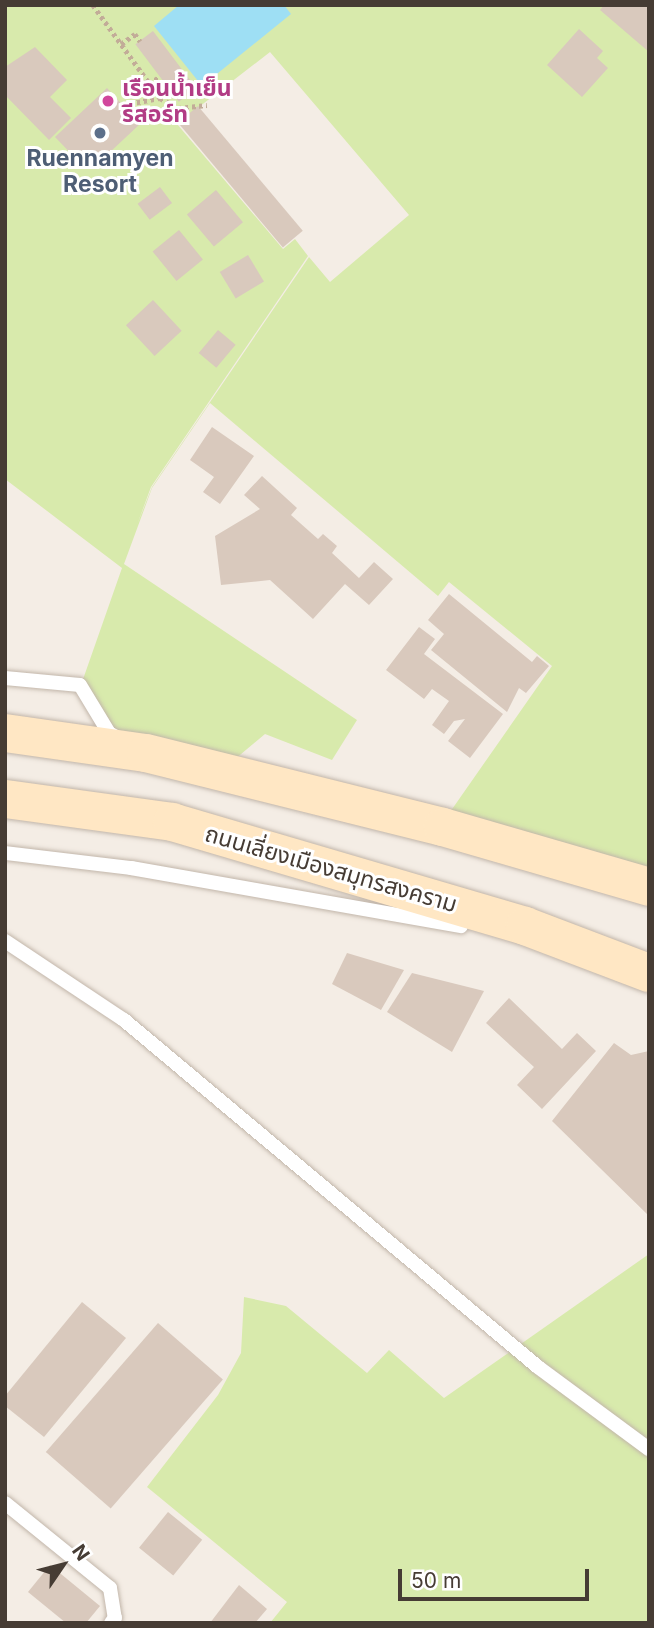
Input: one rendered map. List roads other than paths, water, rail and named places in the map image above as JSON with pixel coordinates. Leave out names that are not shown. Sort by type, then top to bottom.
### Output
[{"type":"main road","points":[[5,733],[146,753],[443,827],[649,887]]},
{"type":"main road","name":"ถนนเลี่ยงเมืองสมุทรสงคราม","points":[[5,799],[173,822],[525,926],[649,974]]},
{"type":"lane","points":[[5,678],[80,685],[109,733],[146,753]]},
{"type":"lane","points":[[5,853],[367,906],[518,938],[649,974]]},
{"type":"lane","points":[[5,941],[124,1020],[538,1367],[649,1449]]},
{"type":"lane","points":[[5,1503],[110,1588],[115,1618],[111,1623]]},
{"type":"water","points":[[179,5],[284,5],[291,14],[202,86],[154,26]]},
{"type":"place","name":"เรือนน้ำเย็น รีสอร์ท","points":[[108,101]]},
{"type":"place","name":"Ruennamyen Resort","points":[[100,133]]}]
